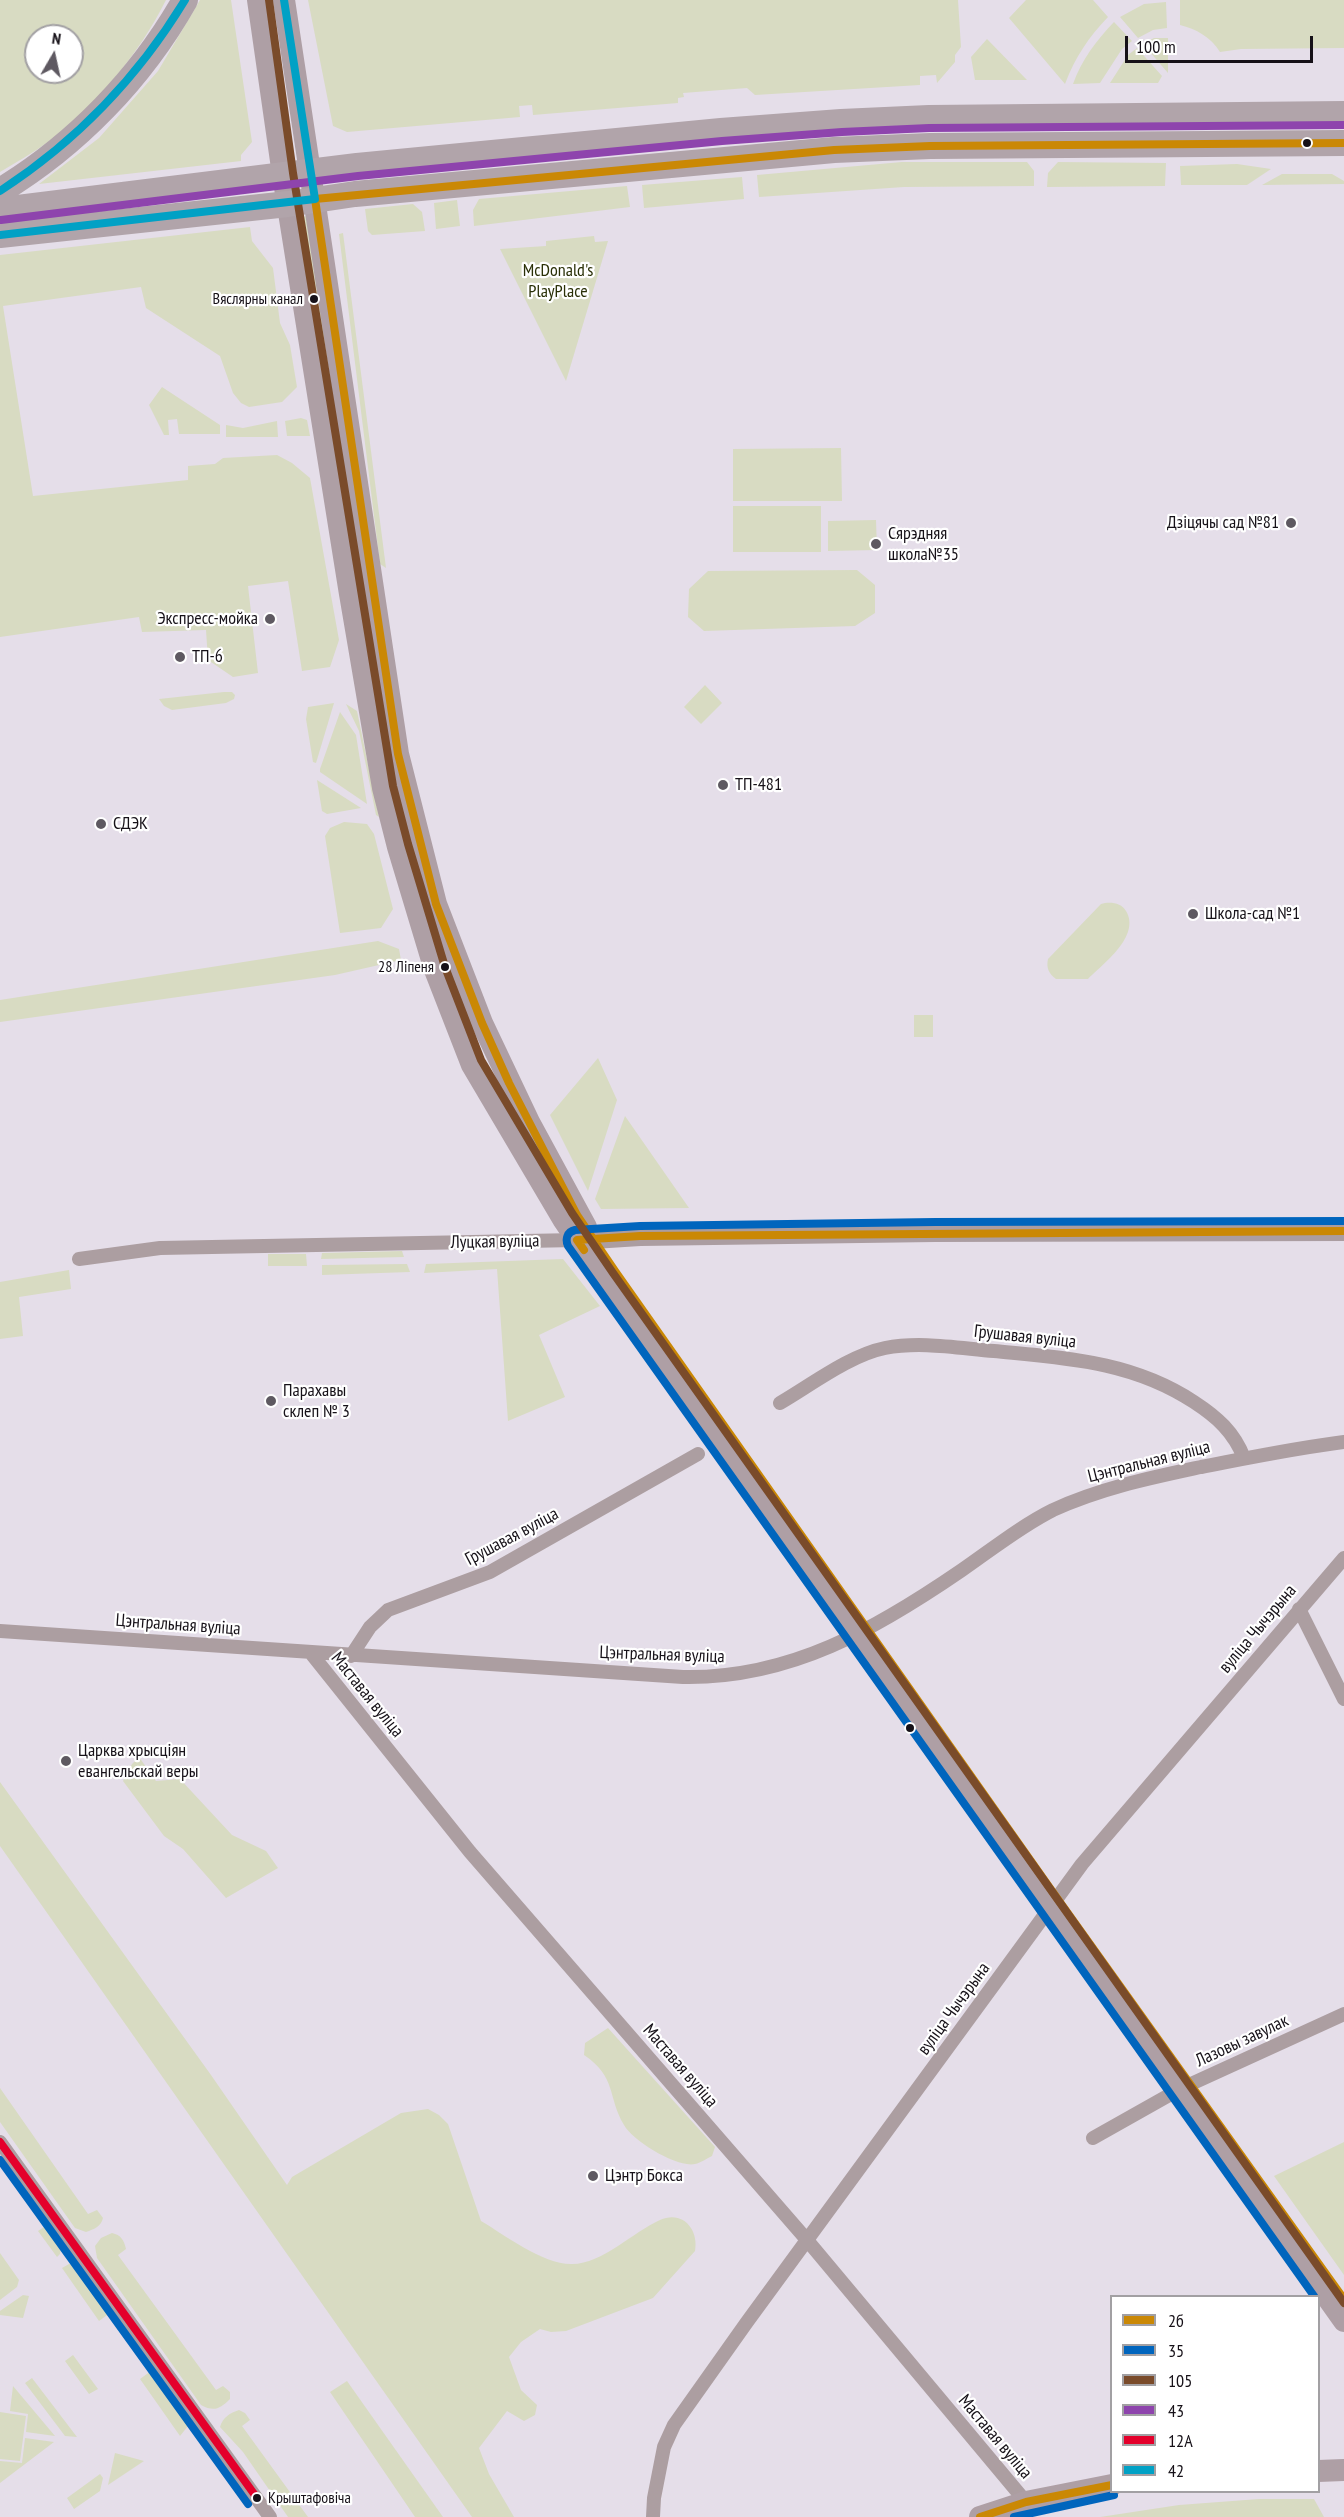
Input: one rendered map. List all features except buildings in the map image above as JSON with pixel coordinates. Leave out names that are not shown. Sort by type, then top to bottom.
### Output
[{"type":"highway","points":[[0,191],[46,161],[97,115],[141,66],[185,0]]},
{"type":"highway","points":[[0,210],[310,171],[710,132],[841,122],[1344,114]]},
{"type":"highway","points":[[1143,116],[1144,144]]},
{"type":"highway","points":[[1192,116],[1193,143]]},
{"type":"highway","points":[[0,235],[288,204],[315,199],[834,150],[930,146],[1344,143]]},
{"type":"main road","points":[[258,0],[283,175],[383,788],[415,909],[472,1065],[511,1134],[1053,1903],[1185,2087],[1344,2299]]},
{"type":"main road","points":[[284,0],[398,754],[436,904],[482,1023],[577,1215],[585,1239]]},
{"type":"main road","points":[[458,1031],[482,1023]]},
{"type":"main road","name":"Луцкая вуліца","points":[[585,1239],[935,1232],[1344,1231]]},
{"type":"main road","points":[[1185,2087],[1344,2321]]},
{"type":"main road","points":[[1320,2471],[1344,2470]]},
{"type":"main road","points":[[980,2517],[1026,2502],[1110,2485]]},
{"type":"street","name":"Луцкая вуліца","points":[[79,1259],[160,1248],[585,1239]]},
{"type":"street","name":"Грушавая вуліца","points":[[780,1403],[856,1358],[899,1346],[934,1346],[1047,1356],[1117,1367],[1153,1378],[1173,1388],[1223,1423],[1232,1434],[1244,1458]]},
{"type":"street","name":"Цэнтральная вуліца","points":[[0,1631],[351,1656],[683,1677],[722,1677],[779,1665],[862,1632],[908,1607],[1024,1527],[1079,1498],[1118,1485],[1244,1458],[1344,1442]]},
{"type":"street","name":"Грушавая вуліца","points":[[351,1656],[370,1627],[388,1610],[490,1572],[698,1454]]},
{"type":"street","name":"вуліца Чычэрына","points":[[652,2517],[664,2447],[674,2425],[807,2240],[1092,1851],[1344,1558]]},
{"type":"street","points":[[1299,1609],[1344,1699]]},
{"type":"street","name":"Маставая вуліца","points":[[310,1653],[470,1852],[807,2240],[1026,2502]]},
{"type":"street","name":"Лазовы завулак","points":[[1093,2138],[1185,2087],[1344,2014]]},
{"type":"street","points":[[0,2142],[270,2517]]},
{"type":"green space","points":[[0,0],[166,0],[143,40],[115,78],[66,128],[0,172]]},
{"type":"green space","points":[[200,0],[231,0],[252,142],[241,155],[241,161],[39,184],[99,138],[158,71]]},
{"type":"green space","points":[[308,0],[958,0],[961,47],[955,55],[955,62],[937,83],[936,75],[920,76],[920,85],[755,95],[747,88],[683,93],[684,97],[678,98],[678,103],[533,115],[532,105],[519,106],[520,117],[347,132],[333,126]]},
{"type":"green space","points":[[1026,0],[1093,0],[1108,17],[1083,48],[1065,84],[1009,18]]},
{"type":"green space","points":[[1180,0],[1344,0],[1344,48],[1241,49],[1220,52],[1203,34],[1180,25]]},
{"type":"green space","points":[[1166,2],[1167,28],[1153,30],[1138,38],[1120,17],[1144,4]]},
{"type":"green space","points":[[1114,22],[1132,41],[1122,49],[1100,83],[1073,84],[1090,51]]},
{"type":"green space","points":[[1154,38],[1168,38],[1168,73],[1143,44]]},
{"type":"green space","points":[[987,39],[1027,80],[975,80],[971,57]]},
{"type":"green space","points":[[1137,48],[1162,76],[1158,83],[1110,83],[1128,55]]},
{"type":"green space","points":[[902,162],[1027,162],[1034,171],[1034,186],[904,187],[759,197],[757,175]]},
{"type":"green space","points":[[1058,162],[1166,163],[1165,186],[1047,187],[1048,173]]},
{"type":"green space","points":[[1237,164],[1271,169],[1247,185],[1181,185],[1180,166]]},
{"type":"green space","points":[[1282,174],[1332,174],[1344,181],[1344,184],[1262,185]]},
{"type":"green space","points":[[742,177],[744,199],[644,208],[642,185]]},
{"type":"green space","points":[[627,186],[630,207],[474,226],[473,210],[479,199]]},
{"type":"green space","points":[[457,200],[460,226],[436,229],[434,203]]},
{"type":"green space","points":[[413,204],[422,212],[425,231],[372,235],[368,231],[365,209]]},
{"type":"green space","points":[[305,216],[310,217],[365,587],[352,552],[302,219]]},
{"type":"green space","points":[[250,227],[252,241],[273,268],[280,323],[290,345],[297,387],[282,402],[249,407],[241,403],[233,393],[220,356],[146,308],[141,287],[3,306],[33,496],[188,480],[188,466],[215,464],[223,458],[277,455],[292,463],[310,478],[339,640],[330,667],[302,671],[288,581],[248,586],[258,673],[233,677],[208,660],[206,630],[142,632],[139,617],[0,637],[0,255]]},
{"type":"green space","points":[[343,233],[386,568],[380,564],[339,234]]},
{"type":"green space","name":"McDonald's PlayPlace","points":[[594,236],[595,242],[608,241],[566,381],[500,249],[546,246],[546,241]]},
{"type":"green space","points":[[162,387],[220,425],[220,434],[179,434],[177,419],[168,420],[169,435],[164,435],[149,405]]},
{"type":"green space","points":[[301,418],[307,420],[310,436],[287,436],[285,421]]},
{"type":"green space","points":[[277,421],[278,437],[226,437],[226,425],[243,428]]},
{"type":"green space","points":[[841,448],[842,501],[733,501],[733,449]]},
{"type":"green space","points":[[733,506],[821,506],[821,552],[733,552]]},
{"type":"green space","points":[[876,520],[877,550],[828,551],[828,521]]},
{"type":"green space","points":[[857,570],[875,585],[875,613],[855,626],[704,631],[688,617],[689,589],[708,571]]},
{"type":"green space","points":[[705,685],[722,703],[701,724],[684,707]]},
{"type":"green space","points":[[232,692],[235,695],[234,699],[226,703],[172,710],[164,706],[159,699]]},
{"type":"green space","points":[[334,703],[316,763],[313,762],[306,719],[308,707]]},
{"type":"green space","points":[[346,704],[357,711],[379,817],[376,815],[359,731]]},
{"type":"green space","points":[[340,712],[356,735],[367,804],[320,772]]},
{"type":"green space","points":[[317,780],[361,808],[327,814],[322,811]]},
{"type":"green space","points":[[344,822],[367,824],[374,834],[393,909],[381,928],[340,933],[325,836],[330,828]]},
{"type":"green space","points":[[1101,904],[1117,904],[1126,911],[1129,920],[1125,940],[1088,979],[1056,979],[1047,965],[1048,959]]},
{"type":"green space","points":[[378,941],[399,949],[401,960],[335,975],[0,1022],[0,1000]]},
{"type":"green space","points":[[914,1015],[933,1015],[933,1037],[914,1037]]},
{"type":"green space","points":[[598,1058],[617,1100],[588,1191],[550,1115]]},
{"type":"green space","points":[[625,1116],[689,1208],[601,1209],[595,1199]]},
{"type":"green space","points":[[402,1251],[404,1257],[321,1259],[322,1253]]},
{"type":"green space","points":[[268,1254],[306,1254],[307,1266],[268,1266]]},
{"type":"green space","points":[[563,1259],[600,1306],[539,1335],[565,1397],[508,1421],[497,1269],[424,1273],[426,1264]]},
{"type":"green space","points":[[407,1264],[410,1272],[322,1275],[322,1265]]},
{"type":"green space","points":[[69,1270],[71,1289],[19,1297],[23,1336],[0,1339],[0,1282]]},
{"type":"green space","points":[[139,1757],[156,1781],[180,1779],[232,1835],[266,1851],[278,1868],[226,1898],[183,1849],[164,1836],[123,1781],[132,1764]]},
{"type":"green space","points":[[0,1782],[211,2075],[287,2185],[292,2177],[401,2113],[428,2109],[448,2124],[481,2221],[536,2254],[560,2263],[582,2263],[605,2254],[660,2220],[676,2218],[688,2224],[692,2229],[696,2243],[695,2251],[653,2298],[566,2331],[551,2332],[540,2329],[521,2342],[509,2357],[521,2390],[537,2405],[535,2415],[524,2421],[507,2411],[479,2448],[489,2474],[514,2517],[472,2517],[0,1846]]},
{"type":"green space","points":[[608,2028],[715,2147],[712,2156],[695,2164],[678,2162],[656,2152],[636,2138],[624,2125],[607,2079],[602,2071],[584,2055],[585,2043]]},
{"type":"green space","points":[[0,2088],[88,2214],[97,2210],[103,2218],[97,2227],[86,2232],[75,2228],[0,2122]]},
{"type":"green space","points":[[1344,2142],[1344,2275],[1274,2176]]},
{"type":"green space","points":[[50,2223],[62,2240],[60,2254],[57,2257],[38,2231]]},
{"type":"green space","points":[[112,2233],[120,2237],[126,2249],[118,2255],[216,2390],[223,2386],[230,2392],[230,2399],[223,2405],[213,2409],[201,2405],[97,2258],[95,2246],[101,2238]]},
{"type":"green space","points":[[0,2253],[19,2280],[17,2287],[0,2300]]},
{"type":"green space","points":[[69,2264],[80,2266],[110,2307],[110,2313],[99,2321],[62,2268]]},
{"type":"green space","points":[[23,2295],[29,2296],[23,2318],[0,2315],[0,2311]]},
{"type":"green space","points":[[73,2355],[98,2389],[89,2394],[65,2361]]},
{"type":"green space","points":[[151,2371],[155,2372],[189,2419],[188,2426],[180,2436],[140,2379]]},
{"type":"green space","points":[[32,2378],[77,2437],[65,2436],[25,2383]]},
{"type":"green space","points":[[347,2381],[443,2517],[415,2517],[330,2392]]},
{"type":"green space","points":[[13,2386],[55,2436],[26,2432],[28,2414],[10,2411]]},
{"type":"green space","points":[[239,2410],[245,2413],[250,2420],[242,2426],[308,2517],[288,2517],[243,2452],[220,2427],[227,2416]]},
{"type":"green space","points":[[0,2412],[26,2416],[20,2461],[0,2459]]},
{"type":"green space","points":[[25,2438],[54,2442],[0,2483],[0,2461],[22,2463]]},
{"type":"green space","points":[[115,2453],[144,2461],[108,2485]]},
{"type":"green space","points":[[100,2474],[103,2478],[100,2491],[74,2509],[67,2498]]},
{"type":"green space","points":[[1259,2499],[1314,2499],[1324,2517],[1100,2517],[1179,2505]]},
{"type":"transit line","name":"42","points":[[0,191],[55,151],[103,106],[147,56],[185,0]]},
{"type":"transit line","name":"105","points":[[269,0],[293,173],[393,786],[445,967],[481,1060],[572,1213],[613,1273],[1344,2303]]},
{"type":"transit line","name":"42","points":[[0,235],[315,199],[284,0]]},
{"type":"transit line","name":"43","points":[[1,220],[358,176],[722,141],[842,132],[929,128],[1344,125]]},
{"type":"transit line","name":"2б","points":[[1344,143],[930,146],[834,150],[315,199],[398,754],[436,904],[482,1023],[509,1083],[577,1215],[615,1271],[1057,1898],[1344,2299]]},
{"type":"transit line","name":"35","points":[[1313,2295],[568,1246],[567,1236],[575,1230],[640,1226],[935,1222],[1344,1221]]},
{"type":"transit line","name":"2б","points":[[584,1250],[577,1240],[640,1236],[1344,1231]]},
{"type":"transit line","name":"12А","points":[[0,2142],[257,2498]]},
{"type":"transit line","name":"35","points":[[0,2160],[248,2504]]},
{"type":"transit line","name":"2б","points":[[980,2517],[1026,2502],[1110,2485]]},
{"type":"transit line","name":"35","points":[[1014,2517],[1114,2495]]},
{"type":"place","name":"Вяслярны канал","points":[[314,299]]},
{"type":"place","name":"Дзіцячы сад №81","points":[[1291,523]]},
{"type":"place","name":"Сярэдняя школа№35","points":[[876,544]]},
{"type":"place","name":"Экспресс-мойка","points":[[270,619]]},
{"type":"place","name":"ТП-6","points":[[180,657]]},
{"type":"place","name":"ТП-481","points":[[723,785]]},
{"type":"place","name":"СДЭК","points":[[101,824]]},
{"type":"place","name":"Школа-сад №1","points":[[1193,914]]},
{"type":"place","name":"28 Ліпеня","points":[[445,967]]},
{"type":"place","name":"Парахавы склеп № 3","points":[[271,1401]]},
{"type":"place","name":"Царква хрысціян евангельскай веры","points":[[66,1761]]},
{"type":"place","name":"Цэнтр Бокса","points":[[593,2176]]},
{"type":"place","name":"Крыштафовіча","points":[[257,2498]]}]
